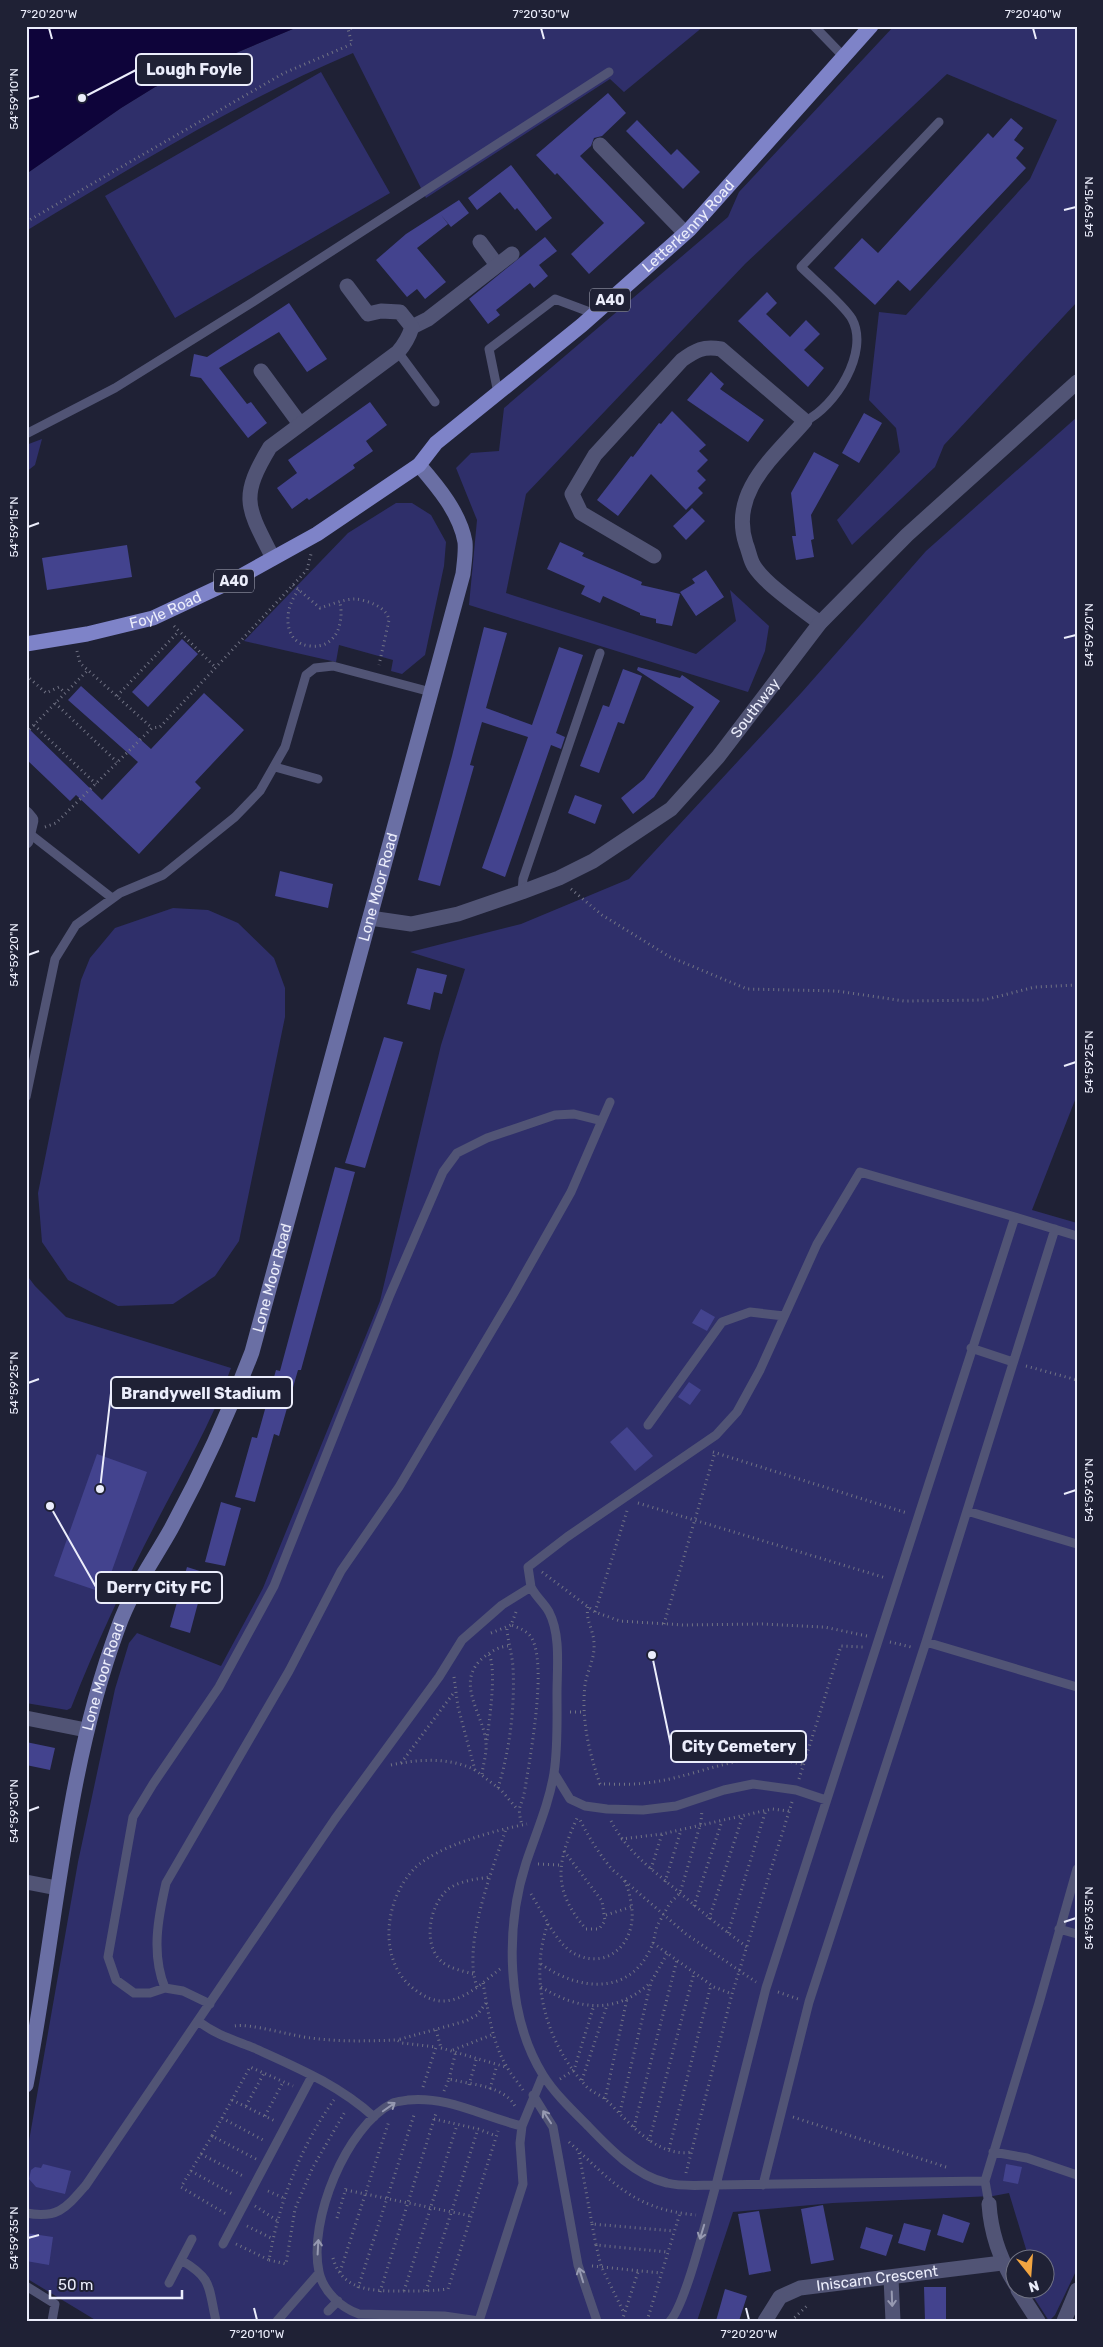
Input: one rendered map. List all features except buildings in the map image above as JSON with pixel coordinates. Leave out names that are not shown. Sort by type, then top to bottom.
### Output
[{"type":"main road","name":"Letterkenny Road","points":[[419,465],[436,443],[594,314],[685,233],[871,26]]},
{"type":"main road","name":"Foyle Road","points":[[26,644],[73,636],[153,618],[162,614],[234,580],[317,534],[419,465]]},
{"type":"main road","name":"Lone Moor Road","points":[[26,2085],[57,1888],[86,1730],[118,1626],[172,1527],[229,1413],[252,1352],[463,574],[465,544],[453,510],[419,465]]},
{"type":"street","points":[[600,145],[685,233]]},
{"type":"street","points":[[480,242],[497,265]]},
{"type":"street","points":[[273,558],[250,508],[250,489],[258,467],[270,447],[398,352],[405,344],[412,327],[428,319],[512,254]]},
{"type":"street","points":[[347,286],[368,314],[380,311],[400,312],[412,327]]},
{"type":"street","points":[[654,556],[581,513],[572,494],[595,454],[682,360],[697,350],[706,347],[721,349],[805,421],[757,477],[745,497],[742,515],[744,537],[753,566],[777,589],[820,623]]},
{"type":"street","points":[[261,371],[300,424]]},
{"type":"street","name":"Southway","points":[[370,918],[411,924],[458,914],[522,892],[559,878],[593,862],[671,809],[718,757],[820,623],[907,535],[1077,382]]},
{"type":"street","points":[[26,814],[32,820],[28,838]]},
{"type":"street","points":[[26,1718],[86,1730]]},
{"type":"street","points":[[26,1882],[57,1888]]},
{"type":"street","points":[[989,2204],[990,2221],[1002,2263],[1006,2269]]},
{"type":"street","name":"Iniscarn Crescent","points":[[765,2321],[780,2298],[800,2288],[1002,2263]]},
{"type":"street","points":[[891,2278],[893,2321]]},
{"type":"street","points":[[1064,2321],[1077,2290]]},
{"type":"street","points":[[1024,2300],[1038,2321]]},
{"type":"lane","points":[[814,26],[843,56]]},
{"type":"lane","points":[[26,434],[140,373],[609,72]]},
{"type":"lane","points":[[805,421],[818,416],[842,387],[854,356],[858,336],[852,318],[801,267],[939,122]]},
{"type":"lane","points":[[498,393],[489,349],[555,299],[594,314]]},
{"type":"lane","points":[[398,352],[435,402]]},
{"type":"lane","points":[[522,892],[523,879],[547,804],[600,654]]},
{"type":"lane","points":[[26,1097],[55,959],[76,925],[120,893],[163,875],[204,843],[260,791],[285,747],[306,675],[315,668],[324,665],[431,692]]},
{"type":"lane","points":[[275,767],[318,779]]},
{"type":"lane","points":[[28,838],[112,898]]},
{"type":"lane","points":[[165,1988],[158,1956],[157,1922],[166,1883],[289,1671],[342,1571],[399,1487],[514,1293],[571,1192],[610,1102]]},
{"type":"lane","points":[[210,2004],[183,1991],[165,1988],[150,1993],[134,1993],[116,1980],[108,1957],[133,1818],[153,1784],[220,1687],[274,1586],[388,1297],[443,1172],[457,1153],[480,1141],[555,1115],[574,1114],[602,1121]]},
{"type":"lane","points":[[985,2180],[682,2186],[650,2178],[623,2159],[563,2101],[543,2075],[534,2057],[519,2012],[510,1961],[515,1905],[526,1863],[542,1821],[554,1773],[557,1657],[554,1628],[549,1611],[536,1597],[531,1587],[528,1567],[716,1435],[736,1412],[760,1370],[816,1244],[860,1172],[1015,1216],[1077,1236]]},
{"type":"lane","points":[[674,2319],[716,2185],[766,1988],[1015,1216]]},
{"type":"lane","points":[[763,2185],[809,2002],[925,1646],[1055,1229]]},
{"type":"lane","points":[[648,1426],[722,1322],[750,1312],[784,1316]]},
{"type":"lane","points":[[971,1348],[1013,1362]]},
{"type":"lane","points":[[967,1511],[1077,1544]]},
{"type":"lane","points":[[26,2213],[52,2215],[69,2205],[106,2156],[144,2096],[198,2022],[335,1819],[439,1677],[462,1640],[502,1605],[531,1587]]},
{"type":"lane","points":[[925,1646],[1077,1686]]},
{"type":"lane","points":[[554,1773],[570,1799],[585,1806],[607,1809],[643,1810],[676,1806],[724,1790],[753,1784],[765,1784],[796,1790],[826,1800]]},
{"type":"lane","points":[[989,2204],[985,2180],[1077,1869]]},
{"type":"lane","points":[[1060,1929],[1077,1934]]},
{"type":"lane","points":[[198,2022],[210,2031],[252,2048],[343,2091],[374,2117]]},
{"type":"lane","points":[[522,2126],[501,2121],[455,2103],[419,2099],[394,2102],[374,2117],[347,2153],[337,2170],[325,2203],[319,2236],[319,2273],[323,2284],[348,2310],[359,2314],[444,2316],[479,2321],[524,2184],[520,2143],[522,2126],[531,2098],[543,2075]]},
{"type":"lane","points":[[224,2241],[312,2076]]},
{"type":"lane","points":[[531,2098],[553,2127],[578,2264],[597,2321]]},
{"type":"lane","points":[[994,2152],[1027,2158],[1077,2175]]},
{"type":"lane","points":[[169,2282],[192,2239]]},
{"type":"lane","points":[[181,2260],[198,2270],[206,2278],[216,2321]]},
{"type":"lane","points":[[277,2321],[319,2273]]},
{"type":"lane","points":[[26,2286],[55,2304],[52,2321]]},
{"type":"lane","points":[[328,2311],[338,2301]]},
{"type":"path","points":[[26,222],[284,73],[352,44],[348,30],[364,26]]},
{"type":"path","points":[[28,838],[56,822],[152,728],[160,727],[307,570],[317,534]]},
{"type":"path","points":[[293,584],[320,608],[354,599],[383,608],[388,613],[390,620],[376,678]]},
{"type":"path","points":[[299,590],[291,598],[287,620],[289,631],[298,640],[310,646],[321,644],[334,638],[341,628],[343,615],[340,603]]},
{"type":"path","points":[[162,614],[216,668]]},
{"type":"path","points":[[117,696],[179,630]]},
{"type":"path","points":[[73,636],[80,663],[152,728]]},
{"type":"path","points":[[26,733],[88,670]]},
{"type":"path","points":[[26,675],[46,693],[58,687],[65,693]]},
{"type":"path","points":[[55,703],[117,762]]},
{"type":"path","points":[[34,725],[96,784]]},
{"type":"path","points":[[559,878],[602,915],[670,957],[747,989],[837,991],[914,1001],[984,1000],[1035,987],[1077,985]]},
{"type":"path","points":[[1013,1362],[1077,1380]]},
{"type":"path","points":[[698,1447],[917,1516]]},
{"type":"path","points":[[664,1624],[715,1452]]},
{"type":"path","points":[[595,1612],[628,1498],[896,1581]]},
{"type":"path","points":[[528,1567],[546,1574],[595,1612],[620,1620],[664,1624],[762,1624],[824,1627],[925,1646]]},
{"type":"path","points":[[485,1638],[493,1632],[507,1629],[511,1626],[519,1606],[536,1597]]},
{"type":"path","points":[[588,1606],[586,1616],[594,1644],[593,1660],[585,1684],[584,1712],[589,1751],[600,1784],[647,1783],[737,1761],[760,1758],[781,1759],[804,1765]]},
{"type":"path","points":[[511,1626],[524,1630],[530,1637],[536,1658],[537,1693],[532,1746],[524,1792],[518,1810]]},
{"type":"path","points":[[498,1788],[508,1750],[513,1701],[513,1664],[508,1646],[507,1629]]},
{"type":"path","points":[[486,1743],[470,1684],[474,1668],[489,1654],[501,1647],[508,1646]]},
{"type":"path","points":[[682,2186],[739,1970],[840,1646],[875,1648]]},
{"type":"path","points":[[482,1774],[491,1697],[491,1659],[489,1654]]},
{"type":"path","points":[[453,1670],[455,1691],[475,1770]]},
{"type":"path","points":[[402,1763],[455,1691]]},
{"type":"path","points":[[379,1759],[390,1765],[436,1760],[463,1764],[482,1774],[498,1788],[518,1810],[522,1825]]},
{"type":"path","points":[[607,1809],[608,1817],[621,1839],[651,1869],[694,1906],[747,1947]]},
{"type":"path","points":[[621,1839],[662,1834],[766,1810],[789,1811]]},
{"type":"path","points":[[728,1933],[766,1810]]},
{"type":"path","points":[[576,1811],[600,1854],[624,1881],[664,1915],[709,1951],[766,1988],[809,2002]]},
{"type":"path","points":[[710,1918],[743,1815]]},
{"type":"path","points":[[564,1851],[602,1901],[606,1921],[599,1929],[586,1929],[564,1894],[560,1865],[564,1851],[578,1816]]},
{"type":"path","points":[[694,1906],[722,1820]]},
{"type":"path","points":[[510,1961],[469,1994],[444,2001],[425,1997],[404,1982],[390,1955],[389,1924],[397,1893],[415,1868],[442,1849],[506,1829],[542,1821]]},
{"type":"path","points":[[541,1964],[566,1980],[581,1984],[611,1983],[635,1970],[644,1961],[653,1943],[657,1926],[670,1902],[680,1893],[699,1826]]},
{"type":"path","points":[[477,1987],[473,1974],[478,1920],[506,1829]]},
{"type":"path","points":[[665,1882],[681,1830]]},
{"type":"path","points":[[651,1869],[662,1834]]},
{"type":"path","points":[[526,1863],[560,1865]]},
{"type":"path","points":[[473,1974],[442,1963],[433,1952],[430,1929],[436,1906],[447,1890],[468,1880],[490,1877]]},
{"type":"path","points":[[522,1878],[559,1940],[572,1952],[587,1958],[603,1957],[618,1952],[627,1941],[632,1926],[631,1907],[624,1881]]},
{"type":"path","points":[[606,1914],[631,1907]]},
{"type":"path","points":[[548,1923],[542,1941],[541,1987],[548,2025],[574,2070],[587,2088],[605,2099],[649,2140],[682,2154],[692,2152]]},
{"type":"path","points":[[653,1943],[694,1974],[732,1994]]},
{"type":"path","points":[[620,2113],[651,1982],[667,1954]]},
{"type":"path","points":[[634,2128],[677,1960]]},
{"type":"path","points":[[649,2140],[694,1974]]},
{"type":"path","points":[[541,1987],[568,2002],[607,2005],[627,1999],[640,1992],[651,1982]]},
{"type":"path","points":[[482,1983],[494,2034],[506,2067],[531,2098]]},
{"type":"path","points":[[669,2149],[711,1984]]},
{"type":"path","points":[[605,2099],[627,1999]]},
{"type":"path","points":[[229,2040],[236,2025],[338,2041],[397,2040],[436,2030],[477,2016],[486,2003]]},
{"type":"path","points":[[574,2070],[594,2005]]},
{"type":"path","points":[[582,2081],[607,2005]]},
{"type":"path","points":[[436,2030],[441,2048]]},
{"type":"path","points":[[455,2050],[494,2034]]},
{"type":"path","points":[[397,2040],[402,2043],[455,2050],[506,2067]]},
{"type":"path","points":[[358,2288],[436,2047]]},
{"type":"path","points":[[380,2292],[448,2079],[455,2050]]},
{"type":"path","points":[[469,2085],[477,2057]]},
{"type":"path","points":[[490,2089],[497,2065]]},
{"type":"path","points":[[272,2239],[235,2220],[181,2187],[250,2067],[304,2091]]},
{"type":"path","points":[[246,2106],[264,2073]]},
{"type":"path","points":[[448,2079],[490,2089],[507,2097],[515,2106],[522,2126]]},
{"type":"path","points":[[265,2116],[283,2082]]},
{"type":"path","points":[[269,2260],[272,2239],[296,2166],[326,2112],[343,2091]]},
{"type":"path","points":[[232,2100],[285,2126]]},
{"type":"path","points":[[224,2241],[261,2258],[286,2264],[295,2208],[313,2167],[339,2120],[355,2100]]},
{"type":"path","points":[[340,2273],[390,2121],[394,2102]]},
{"type":"path","points":[[781,2113],[948,2167],[966,2180]]},
{"type":"path","points":[[222,2118],[274,2146]]},
{"type":"path","points":[[434,2119],[478,2129],[496,2136]]},
{"type":"path","points":[[380,2130],[390,2121]]},
{"type":"path","points":[[332,2255],[340,2273],[347,2281],[358,2288],[380,2292],[448,2289],[501,2121]]},
{"type":"path","points":[[404,2291],[457,2125]]},
{"type":"path","points":[[553,2127],[613,2185],[658,2209],[707,2216]]},
{"type":"path","points":[[426,2291],[478,2129]]},
{"type":"path","points":[[212,2136],[265,2163]]},
{"type":"path","points":[[579,2152],[601,2266],[624,2313]]},
{"type":"path","points":[[191,2171],[278,2221]]},
{"type":"path","points":[[335,2225],[348,2184]]},
{"type":"path","points":[[346,2190],[366,2192],[471,2216]]},
{"type":"path","points":[[268,2191],[284,2198]]},
{"type":"path","points":[[647,2321],[680,2213]]},
{"type":"path","points":[[592,2224],[674,2231]]},
{"type":"path","points":[[596,2245],[667,2252]]},
{"type":"path","points":[[578,2264],[661,2273]]},
{"type":"path","points":[[622,2321],[638,2272]]},
{"type":"shaded area","points":[[26,26],[300,26],[155,87],[121,108],[26,174]]},
{"type":"shaded area","points":[[300,26],[704,26],[624,92],[610,79],[426,198],[353,53],[269,92],[186,136],[26,231],[26,174],[121,108],[155,87]]},
{"type":"shaded area","points":[[894,26],[1077,26],[1077,302],[944,445],[935,467],[852,545],[837,520],[900,452],[896,428],[869,400],[879,312],[906,315],[1030,179],[1057,120],[947,74],[745,264],[526,494],[506,593],[696,654],[736,621],[730,590],[769,626],[765,651],[748,692],[469,605],[477,520],[456,468],[471,453],[499,451],[504,408],[728,217],[739,192]]},
{"type":"shaded area","points":[[321,72],[390,193],[175,318],[105,196]]},
{"type":"shaded area","points":[[1077,417],[1077,1095],[1032,1210],[1077,1223],[1077,2269],[1055,2315],[1049,2321],[1035,2300],[1056,2300],[1056,2250],[1026,2250],[1009,2193],[993,2196],[833,2203],[733,2212],[697,2321],[97,2321],[26,2278],[26,2158],[78,1862],[115,1689],[129,1643],[137,1633],[221,1666],[263,1588],[380,1301],[441,1045],[465,969],[410,952],[521,924],[629,879],[802,692],[926,551]]},
{"type":"shaded area","points":[[42,439],[35,465],[26,472],[26,445]]},
{"type":"shaded area","points":[[396,503],[412,503],[431,515],[446,542],[444,566],[425,655],[402,674],[391,671],[393,660],[339,645],[336,662],[244,641],[348,533]]},
{"type":"shaded area","points":[[173,908],[208,910],[238,923],[274,958],[285,988],[285,1017],[239,1241],[215,1276],[173,1304],[118,1306],[68,1280],[42,1242],[38,1193],[81,980],[90,958],[115,928]]},
{"type":"shaded area","points":[[26,1274],[35,1286],[66,1317],[231,1368],[206,1427],[134,1567],[101,1637],[71,1708],[67,1710],[26,1703]]},
{"type":"place","name":"Lough Foyle","points":[[82,98]]},
{"type":"place","name":"Brandywell Stadium","points":[[100,1489]]},
{"type":"place","name":"Derry City FC","points":[[50,1506]]},
{"type":"place","name":"City Cemetery","points":[[652,1655]]}]
